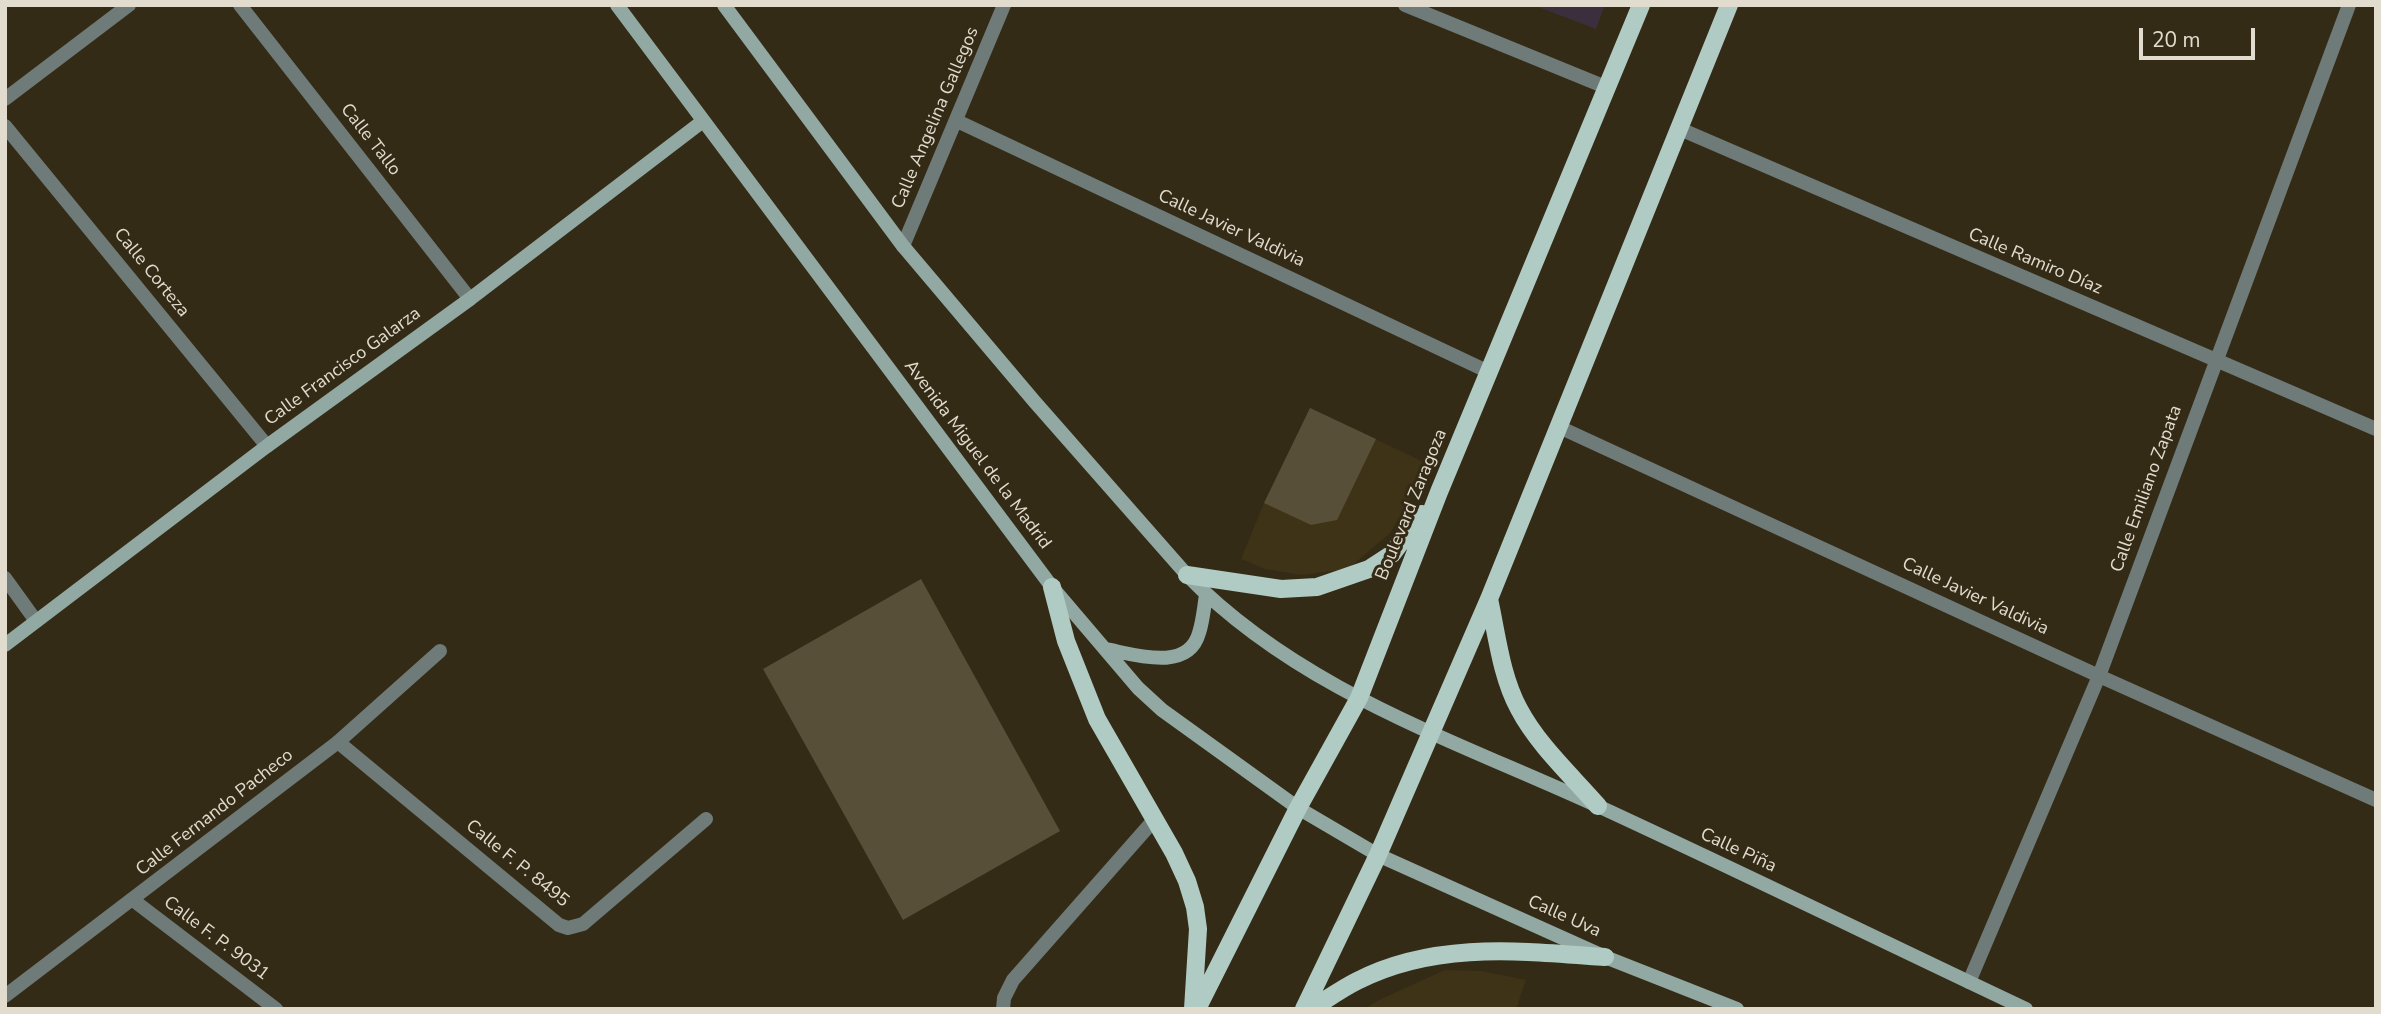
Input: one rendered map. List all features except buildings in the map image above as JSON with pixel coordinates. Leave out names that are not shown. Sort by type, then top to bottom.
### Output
[{"type":"main road","name":"Avenida Miguel de la Madrid","points":[[617,5],[1052,587],[1138,688],[1163,710],[1298,808],[1378,855]]},
{"type":"main road","points":[[724,5],[903,246],[1034,401],[1187,575],[1248,629],[1287,656],[1359,698],[1431,734]]},
{"type":"main road","name":"Boulevard Zaragoza","points":[[1195,1009],[1298,808],[1359,698],[1438,492],[1641,5]]},
{"type":"main road","points":[[1304,1009],[1378,855],[1489,598],[1729,5]]},
{"type":"main road","name":"Calle Francisco Galarza","points":[[5,645],[267,446],[470,299],[703,121]]},
{"type":"main road","points":[[1187,575],[1281,589],[1317,587],[1347,578],[1369,569],[1392,554],[1438,492]]},
{"type":"main road","points":[[1052,587],[1066,641],[1097,719],[1174,853],[1195,907],[1198,929],[1195,1009]]},
{"type":"main road","points":[[1105,649],[1153,658],[1179,655],[1195,643],[1199,634],[1206,594]]},
{"type":"main road","points":[[1489,598],[1503,665],[1519,708],[1546,747],[1598,806]]},
{"type":"main road","name":"Calle Piña","points":[[1431,734],[1598,806],[2026,1009]]},
{"type":"main road","name":"Calle Uva","points":[[1378,855],[1605,957],[1737,1009]]},
{"type":"main road","points":[[1311,1009],[1369,976],[1400,964],[1454,952],[1508,950],[1605,957]]},
{"type":"street","points":[[5,99],[129,5]]},
{"type":"street","name":"Calle Tallo","points":[[240,5],[470,299]]},
{"type":"street","name":"Calle Angelina Gallegos","points":[[903,246],[1004,5]]},
{"type":"street","points":[[1405,5],[1608,88]]},
{"type":"street","name":"Calle Emiliano Zapata","points":[[1969,982],[2099,676],[2349,5]]},
{"type":"street","name":"Calle Javier Valdivia","points":[[957,121],[1489,372]]},
{"type":"street","name":"Calle Corteza","points":[[5,126],[267,446]]},
{"type":"street","name":"Calle Ramiro Díaz","points":[[1680,130],[2376,429]]},
{"type":"street","name":"Calle Javier Valdivia","points":[[1559,427],[2099,676],[2376,800]]},
{"type":"street","points":[[5,578],[36,621]]},
{"type":"street","name":"Calle Fernando Pacheco","points":[[5,996],[338,742],[440,651]]},
{"type":"street","name":"Calle F. P. 8495","points":[[338,742],[559,925],[568,928],[583,924],[706,819]]},
{"type":"street","points":[[1003,1009],[1004,998],[1013,980],[1154,820]]},
{"type":"street","name":"Calle F. P. 9031","points":[[133,900],[276,1009]]},
{"type":"shaded area","points":[[1533,5],[1605,5],[1596,29]]},
{"type":"shaded area","points":[[1310,408],[1430,465],[1390,533],[1348,569],[1301,575],[1265,569],[1241,559],[1264,503]]},
{"type":"shaded area","points":[[1445,970],[1481,971],[1526,980],[1516,1009],[1364,1009],[1381,999]]}]
